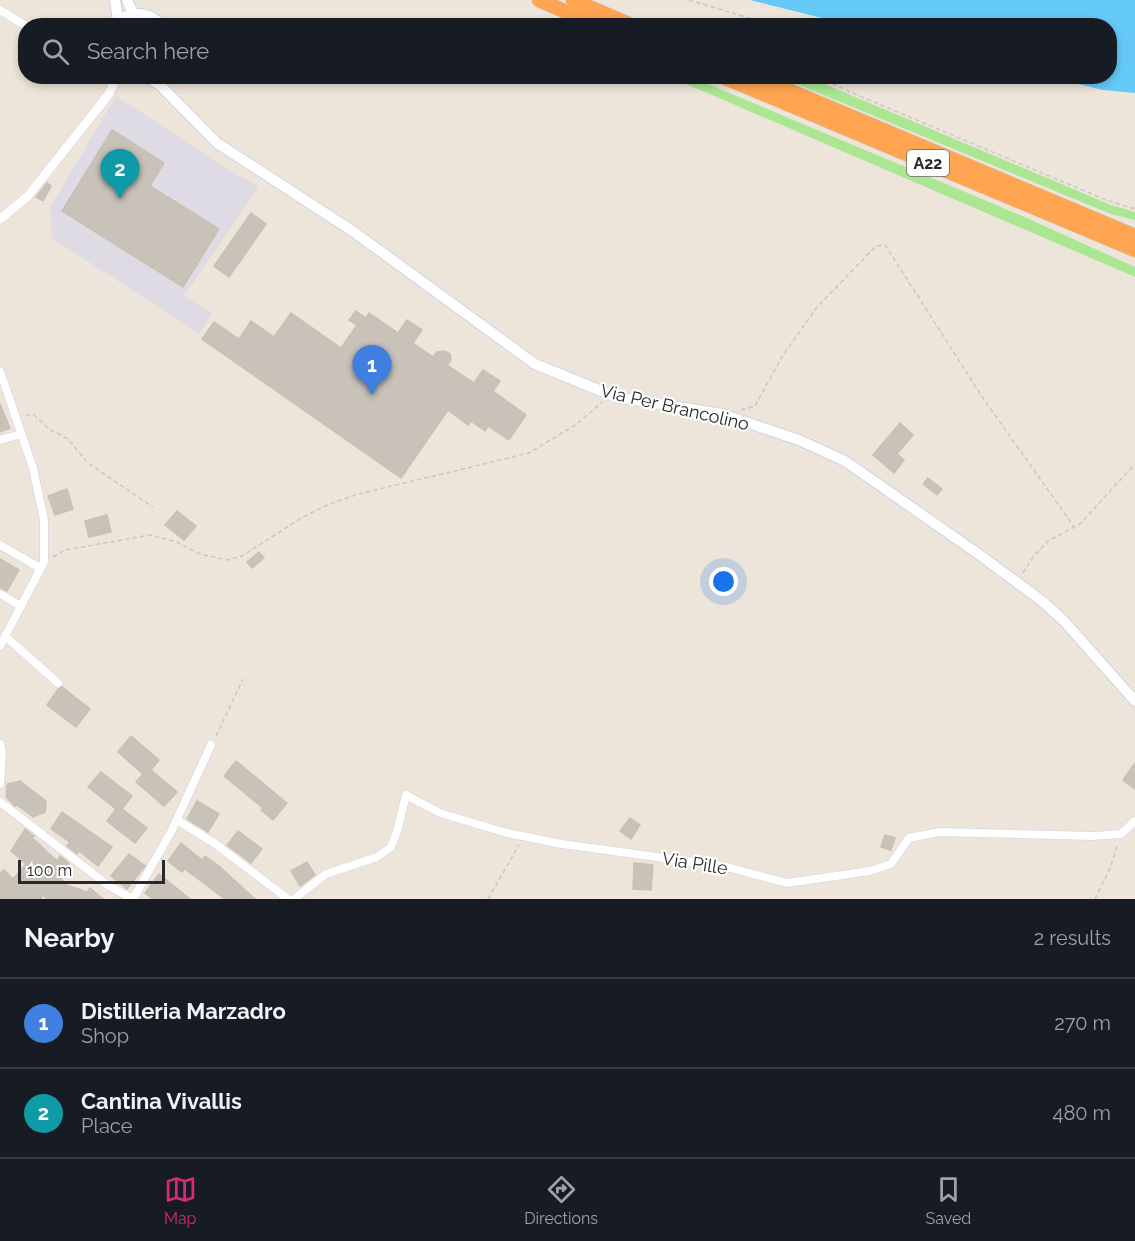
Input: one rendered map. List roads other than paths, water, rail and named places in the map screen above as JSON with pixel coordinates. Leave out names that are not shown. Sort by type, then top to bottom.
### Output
[{"type":"highway","points":[[538,0],[581,18]]},
{"type":"highway","points":[[573,0],[615,18]]},
{"type":"highway","name":"A22","points":[[740,84],[1135,250]]},
{"type":"highway","name":"A22","points":[[773,84],[1135,236]]},
{"type":"main road","points":[[115,0],[116,18]]},
{"type":"main road","points":[[127,0],[133,13]]},
{"type":"main road","points":[[124,18],[133,13],[154,18]]},
{"type":"main road","points":[[157,84],[200,126]]},
{"type":"main road","points":[[168,84],[200,126]]},
{"type":"main road","name":"Via Per Brancolino","points":[[200,126],[217,143],[354,232],[535,364],[608,393],[644,402],[722,414],[799,440],[845,461],[1042,601],[1064,621],[1135,701]]},
{"type":"street","points":[[0,10],[18,21]]},
{"type":"street","points":[[0,219],[28,196],[109,94],[113,84]]},
{"type":"street","points":[[0,371],[33,468],[44,520],[42,565],[0,646]]},
{"type":"street","points":[[0,440],[21,434]]},
{"type":"street","points":[[0,545],[42,565]]},
{"type":"street","points":[[0,594],[21,606]]},
{"type":"street","points":[[5,636],[57,683]]},
{"type":"street","points":[[0,744],[2,753],[0,784]]},
{"type":"street","points":[[0,802],[109,886],[133,899],[158,858],[211,745]]},
{"type":"street","name":"Via Pille","points":[[294,899],[326,873],[377,856],[391,847],[406,795],[440,813],[525,837],[723,866],[787,884],[870,872],[891,864],[909,838],[940,832],[1092,836],[1121,834],[1135,821]]},
{"type":"street","points":[[177,820],[214,843],[288,899]]},
{"type":"water","points":[[750,0],[1135,0],[1135,93],[1103,90],[1079,84],[1117,84],[1117,18],[822,18]]},
{"type":"place","name":"Cantina Vivallis","points":[[120,199]]},
{"type":"place","name":"Distilleria Marzadro","points":[[372,395]]}]
